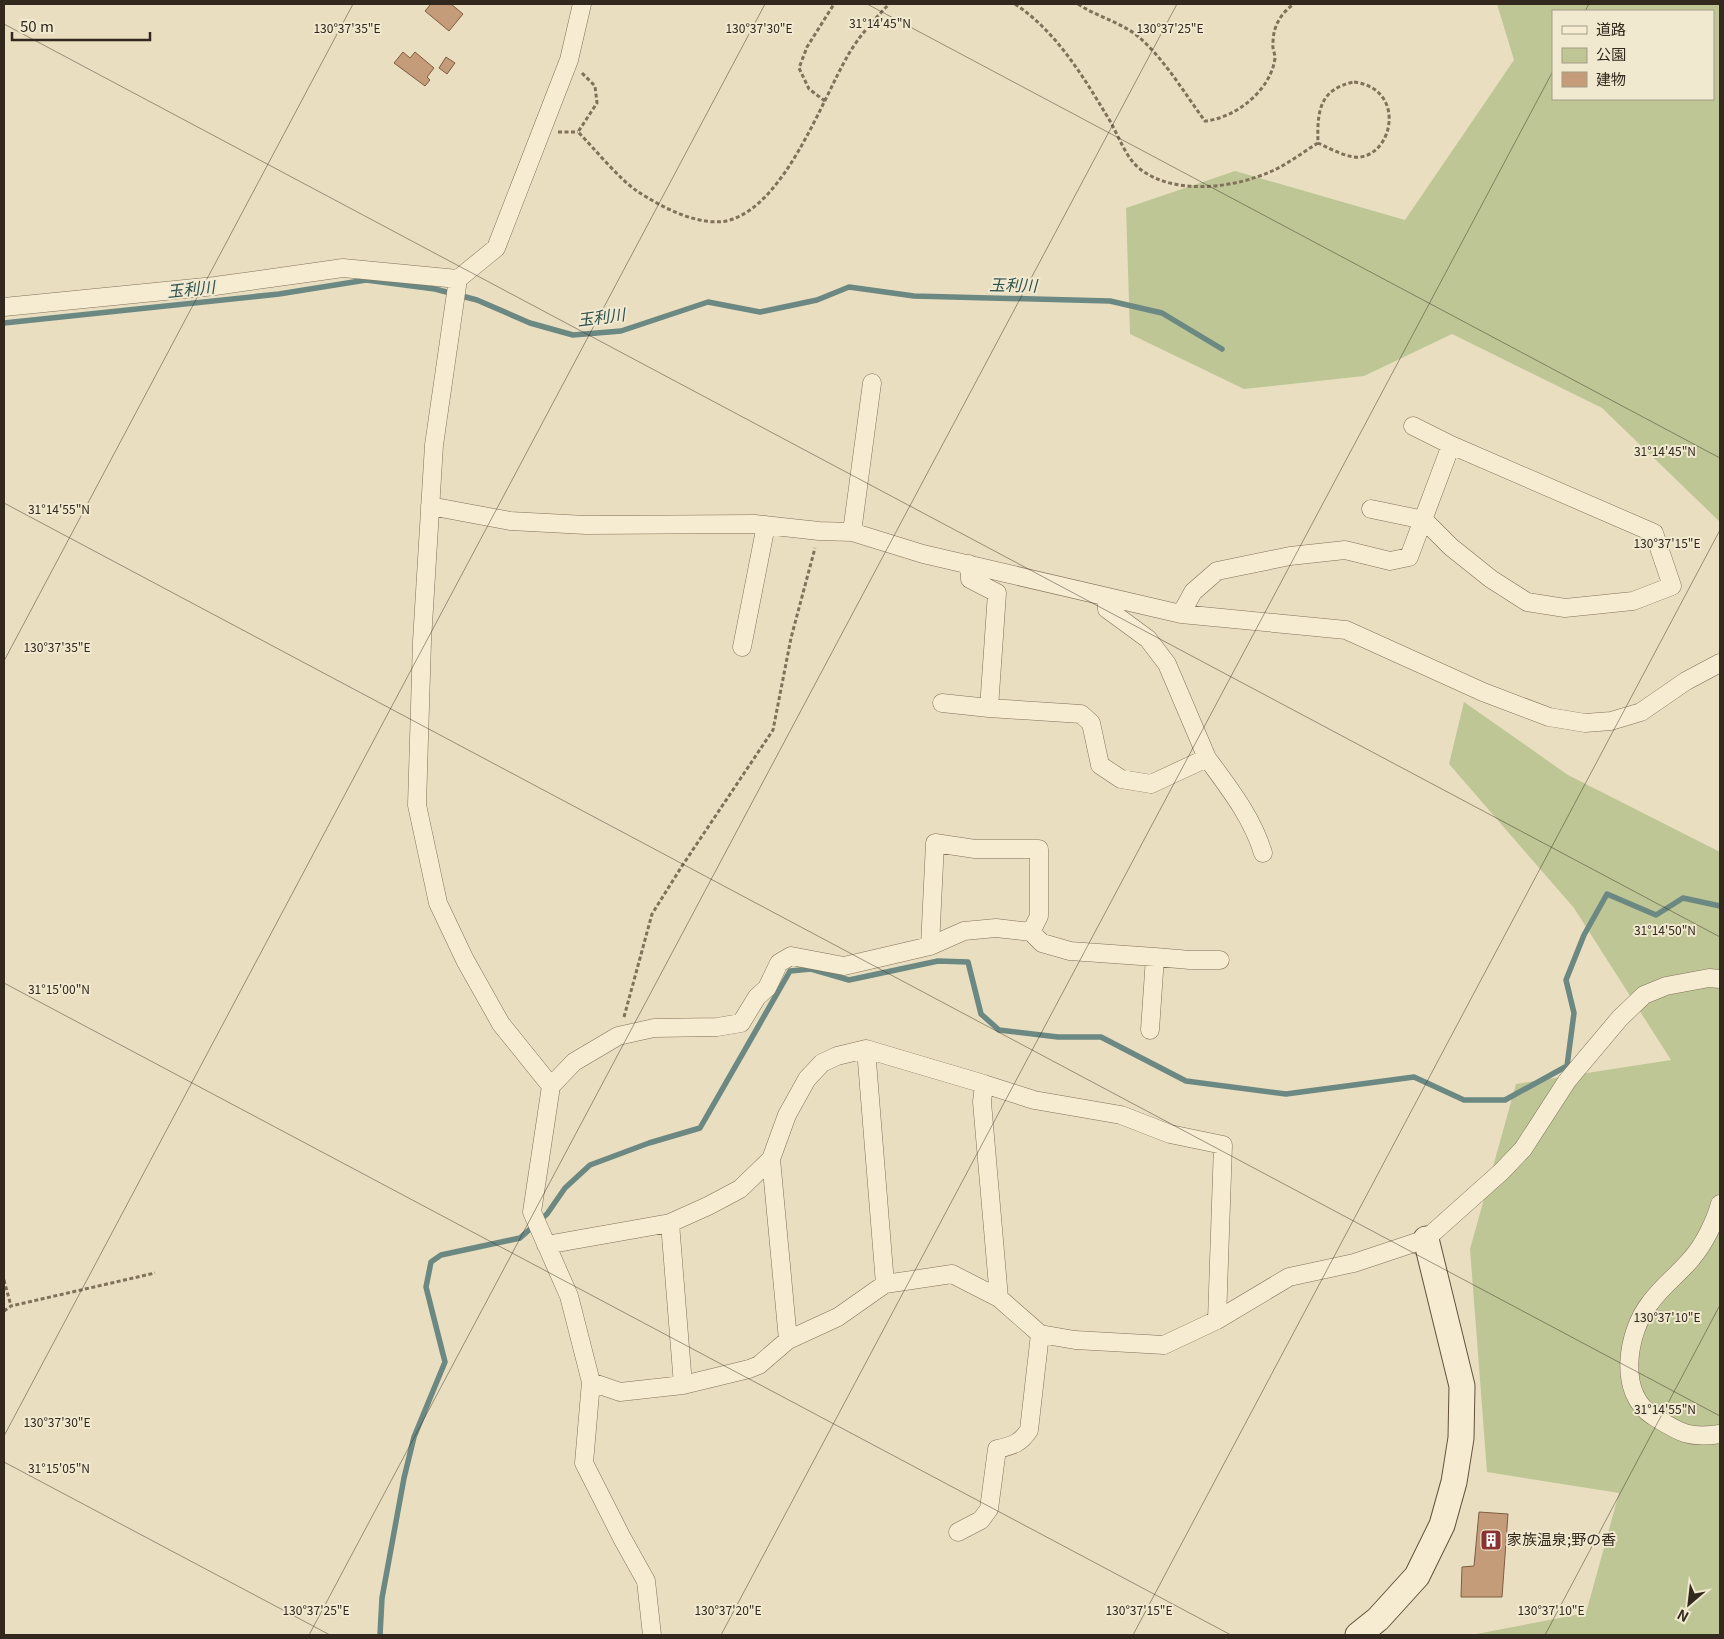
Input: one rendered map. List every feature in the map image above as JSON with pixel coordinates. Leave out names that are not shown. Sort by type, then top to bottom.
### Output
[{"type":"street","points":[[550,1086],[501,1024],[465,960],[438,903],[417,804],[434,445],[458,279],[496,248],[569,60],[582,4]]},
{"type":"street","points":[[4,307],[215,286],[343,268],[458,279]]},
{"type":"street","points":[[852,532],[872,383]]},
{"type":"street","points":[[1371,509],[1424,520],[1451,547],[1491,579],[1527,602],[1565,608],[1633,601],[1672,586],[1654,533],[1451,445],[1413,426]]},
{"type":"street","points":[[1181,614],[1193,592],[1217,571],[1290,556],[1345,550],[1390,561],[1409,557],[1451,445]]},
{"type":"street","points":[[430,506],[510,521],[586,524],[766,525],[819,531],[852,532],[923,554],[1181,614],[1346,630],[1482,692],[1549,717],[1584,723],[1611,721],[1641,712],[1686,681],[1720,663]]},
{"type":"street","points":[[742,647],[766,525]]},
{"type":"street","points":[[969,564],[970,579],[997,593],[989,708]]},
{"type":"street","points":[[1106,598],[1107,609],[1148,639],[1167,664],[1207,758],[1242,805],[1259,838],[1264,853]]},
{"type":"street","points":[[942,703],[1081,714],[1091,723],[1100,765],[1121,779],[1151,784],[1207,758]]},
{"type":"street","points":[[930,946],[935,843],[974,849],[1039,849],[1039,916],[1031,932]]},
{"type":"street","points":[[652,1635],[646,1581],[584,1463],[591,1382],[569,1296],[532,1212],[550,1086],[574,1062],[618,1036],[654,1028],[717,1027],[741,1023],[757,997],[767,988],[779,963],[790,956],[844,966],[930,946],[964,932],[996,928],[1031,932],[1042,943],[1070,951],[1190,960],[1220,960]]},
{"type":"street","points":[[1150,1030],[1155,957]]},
{"type":"street","points":[[591,1382],[620,1392],[683,1385],[759,1365],[788,1340],[838,1317],[885,1284],[952,1274],[999,1298],[1040,1334],[1076,1340],[1164,1345],[1217,1320],[1289,1277],[1354,1263],[1426,1239],[1501,1172],[1523,1149],[1567,1081],[1620,1018],[1644,995],[1666,986],[1709,978],[1720,979]]},
{"type":"street","points":[[788,1340],[771,1159],[787,1115],[807,1079],[822,1063],[837,1056],[866,1049],[1034,1100],[1121,1115],[1170,1134],[1223,1145],[1217,1320]]},
{"type":"street","points":[[866,1049],[885,1284]]},
{"type":"street","points":[[984,1084],[982,1102],[999,1298]]},
{"type":"street","points":[[546,1245],[670,1222],[708,1206],[740,1189],[771,1159]]},
{"type":"street","points":[[1720,1204],[1693,1257],[1649,1304],[1634,1336],[1629,1359],[1631,1385],[1642,1409],[1681,1434],[1705,1436],[1720,1434]]},
{"type":"street","points":[[670,1222],[683,1385]]},
{"type":"street","points":[[1358,1635],[1378,1619],[1417,1576],[1442,1525],[1454,1482],[1461,1438],[1462,1386],[1426,1239]]},
{"type":"street","points":[[958,1532],[981,1520],[989,1509],[996,1449],[1010,1446],[1023,1440],[1029,1430],[1040,1334]]},
{"type":"path","points":[[825,101],[809,89],[799,68],[807,47],[834,4]]},
{"type":"path","points":[[569,60],[594,86],[597,103],[578,132],[636,191],[688,218],[711,222],[732,219],[752,208],[766,196],[810,132],[847,56],[870,24],[889,4]]},
{"type":"path","points":[[1015,4],[1032,16],[1078,68],[1127,153],[1140,169],[1156,177],[1174,183],[1208,187],[1232,184],[1272,171],[1318,143]]},
{"type":"path","points":[[1078,4],[1112,20],[1136,35],[1155,55],[1205,121],[1214,120],[1238,109],[1250,101],[1260,90],[1275,58],[1273,43],[1277,24],[1284,11],[1294,4]]},
{"type":"path","points":[[1354,82],[1374,87],[1383,96],[1388,106],[1390,121],[1381,144],[1370,152],[1354,157],[1318,143],[1318,114],[1322,101],[1331,92],[1344,84],[1354,82]]},
{"type":"path","points":[[618,1036],[652,914],[692,849],[773,730],[790,638],[819,531]]},
{"type":"path","points":[[4,1311],[11,1306],[155,1273]]},
{"type":"path","points":[[4,1280],[11,1306]]},
{"type":"green space","points":[[1497,4],[1720,4],[1720,522],[1602,408],[1452,334],[1364,376],[1244,389],[1130,334],[1126,208],[1235,171],[1405,220],[1514,60]]},
{"type":"green space","points":[[1464,702],[1568,775],[1720,852],[1720,1635],[1471,1635],[1586,1613],[1619,1493],[1487,1472],[1470,1249],[1516,1084],[1671,1060],[1574,908],[1449,764]]},
{"type":"building","points":[[431,4],[451,4],[463,14],[449,31],[425,11]]},
{"type":"building","points":[[403,52],[410,58],[415,52],[434,68],[427,77],[430,80],[425,86],[394,63]]},
{"type":"building","points":[[446,57],[455,63],[447,74],[439,68]]},
{"type":"building","name":"家族温泉;野の香","points":[[1479,1512],[1508,1514],[1502,1597],[1461,1597],[1462,1567],[1474,1566]]},
{"type":"waterway","name":"玉利川","points":[[4,323],[279,294],[366,280],[435,289],[477,300],[530,323],[573,335],[621,331],[708,302],[760,312],[817,300],[849,287],[914,296],[1110,301],[1162,313],[1222,349]]},
{"type":"waterway","points":[[380,1635],[382,1598],[404,1478],[414,1437],[445,1362],[426,1287],[431,1262],[441,1255],[520,1238],[547,1214],[565,1188],[590,1165],[649,1143],[700,1128],[790,971],[811,969],[849,980],[938,961],[968,962],[981,1014],[999,1030],[1058,1037],[1101,1037],[1186,1081],[1286,1094],[1414,1077],[1464,1100],[1505,1100],[1567,1066],[1574,1013],[1566,980],[1584,935],[1607,894],[1656,915],[1683,898],[1720,906]]},
{"type":"place","name":"家族温泉;野の香","points":[[1491,1540]]}]
